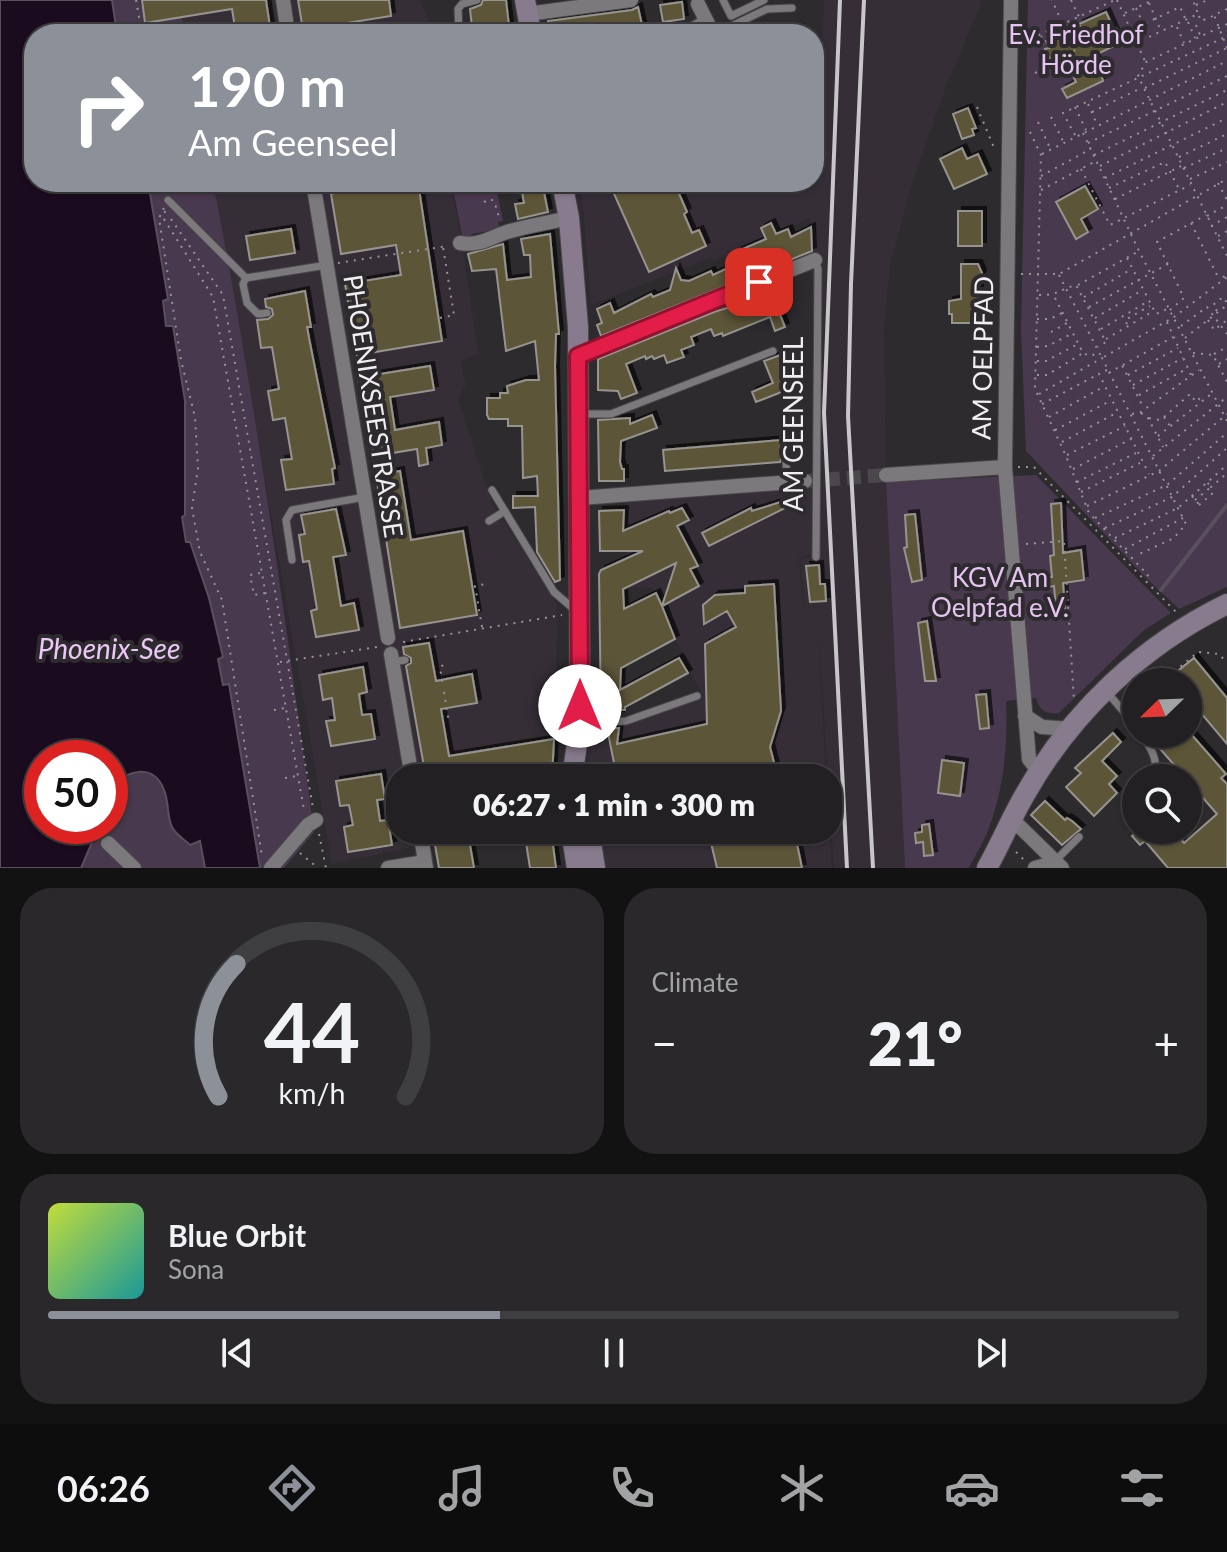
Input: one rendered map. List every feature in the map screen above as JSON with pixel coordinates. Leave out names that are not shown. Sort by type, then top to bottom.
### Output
[{"type":"main road","points":[[568,192],[578,356],[580,498],[572,615],[581,764]]},
{"type":"main road","points":[[987,868],[1039,772],[1105,690],[1152,649],[1227,604]]},
{"type":"main road","points":[[574,764],[580,732]]},
{"type":"main road","points":[[573,844],[577,868]]},
{"type":"main road","points":[[591,844],[595,868]]},
{"type":"street","points":[[283,0],[287,24]]},
{"type":"street","points":[[528,16],[631,0]]},
{"type":"street","name":"AM OELPFAD","points":[[1011,0],[1005,467],[1029,759],[1039,772]]},
{"type":"street","points":[[698,4],[709,24]]},
{"type":"street","name":"PHOENIXSEESTRASSE","points":[[315,192],[365,497],[394,640]]},
{"type":"street","points":[[450,245],[490,241],[503,233],[569,218]]},
{"type":"street","name":"AM GEENSEEL","points":[[578,356],[815,260]]},
{"type":"street","points":[[886,475],[1005,467]]},
{"type":"street","points":[[580,498],[805,481]]},
{"type":"street","points":[[396,659],[410,764]]},
{"type":"street","points":[[1025,716],[1042,727],[1071,729]]},
{"type":"street","points":[[1012,819],[1059,865]]},
{"type":"street","points":[[271,868],[296,849],[310,820]]},
{"type":"street","points":[[109,844],[134,868]]},
{"type":"street","points":[[388,868],[425,865],[422,844]]},
{"type":"street","points":[[1035,868],[1059,865]]},
{"type":"lane","points":[[459,24],[458,9],[467,2],[477,0]]},
{"type":"lane","points":[[723,0],[731,16],[764,0]]},
{"type":"lane","points":[[728,24],[767,9],[792,8]]},
{"type":"lane","points":[[168,200],[246,278]]},
{"type":"lane","name":"AM GEENSEEL","points":[[815,260],[818,269],[816,557]]},
{"type":"lane","points":[[246,278],[327,265]]},
{"type":"lane","points":[[246,278],[243,284],[247,303],[258,314],[267,313]]},
{"type":"lane","points":[[579,414],[611,414],[773,351]]},
{"type":"lane","points":[[786,461],[787,483]]},
{"type":"lane","points":[[492,490],[554,592],[572,615]]},
{"type":"lane","points":[[292,560],[286,520],[292,510],[365,497]]},
{"type":"lane","points":[[489,521],[505,511]]},
{"type":"lane","points":[[1105,690],[1122,710]]},
{"type":"lane","points":[[580,732],[626,721],[697,696]]},
{"type":"lane","points":[[1059,865],[1079,837]]},
{"type":"path","points":[[136,0],[140,24]]},
{"type":"path","points":[[1035,73],[1076,54],[1052,0]]},
{"type":"path","points":[[1071,0],[1079,18]]},
{"type":"path","points":[[1022,42],[1116,0],[1146,62]]},
{"type":"path","points":[[1124,14],[1153,0]]},
{"type":"path","points":[[1193,0],[1201,21],[1227,9]]},
{"type":"path","points":[[1195,6],[1208,0]]},
{"type":"path","points":[[1149,2],[1161,31]]},
{"type":"path","points":[[1131,30],[1180,7],[1196,39]]},
{"type":"path","points":[[1136,8],[1149,37],[1198,14]]},
{"type":"path","points":[[1092,112],[1227,48],[1214,15]]},
{"type":"path","points":[[231,24],[234,20]]},
{"type":"path","points":[[1176,24],[1185,44]]},
{"type":"path","points":[[1227,24],[1146,62],[1139,78],[1227,256]]},
{"type":"path","points":[[1196,25],[1201,36]]},
{"type":"path","points":[[1041,36],[1051,66]]},
{"type":"path","points":[[1075,136],[1063,113],[1223,38]]},
{"type":"path","points":[[1041,155],[1227,61]]},
{"type":"path","points":[[1088,143],[1227,76]]},
{"type":"path","points":[[1093,156],[1227,90]]},
{"type":"path","points":[[1099,167],[1227,102]]},
{"type":"path","points":[[1087,103],[1098,125]]},
{"type":"path","points":[[977,107],[997,156]]},
{"type":"path","points":[[1075,107],[1093,156],[1123,220],[1226,418],[1159,471],[1086,506]]},
{"type":"path","points":[[1051,117],[1063,142]]},
{"type":"path","points":[[1104,178],[1227,118]]},
{"type":"path","points":[[1038,122],[1051,149]]},
{"type":"path","points":[[1030,132],[1041,155],[1036,274],[1035,374],[1038,395],[1086,506],[1148,575],[1144,580]]},
{"type":"path","points":[[1178,157],[1227,134]]},
{"type":"path","points":[[1114,200],[1170,171],[1227,148]]},
{"type":"path","points":[[1040,177],[1091,149]]},
{"type":"path","points":[[1040,190],[1096,161]]},
{"type":"path","points":[[1109,188],[1165,162],[1180,190]]},
{"type":"path","points":[[1189,180],[1227,162]]},
{"type":"path","points":[[1081,169],[1110,225],[1191,184]]},
{"type":"path","points":[[1008,275],[1059,274],[1227,179]]},
{"type":"path","points":[[1218,183],[1227,200]]},
{"type":"path","points":[[168,200],[164,219],[213,297],[298,776],[326,868]]},
{"type":"path","points":[[168,200],[159,218],[181,360],[195,417],[198,468],[192,508],[200,552],[222,600],[263,868]]},
{"type":"path","points":[[484,202],[494,201],[503,233]]},
{"type":"path","points":[[1127,258],[1156,314],[1168,309],[1184,298],[1157,242],[1227,205]]},
{"type":"path","points":[[170,216],[223,295],[288,661],[310,820]]},
{"type":"path","points":[[1211,226],[1227,217]]},
{"type":"path","points":[[1191,222],[1217,275],[1226,277]]},
{"type":"path","points":[[1217,237],[1227,231]]},
{"type":"path","points":[[327,265],[450,245],[454,315],[440,318]]},
{"type":"path","points":[[1036,295],[1054,296],[1139,251]]},
{"type":"path","points":[[1088,308],[1168,264]]},
{"type":"path","points":[[1083,297],[1132,269]]},
{"type":"path","points":[[1059,274],[1186,524],[1174,538],[1132,557]]},
{"type":"path","points":[[1038,395],[1174,317],[1226,277]]},
{"type":"path","points":[[1076,285],[1105,340]]},
{"type":"path","points":[[1094,318],[1143,290]]},
{"type":"path","points":[[1054,296],[1083,353],[1091,356],[1099,352]]},
{"type":"path","points":[[1184,338],[1218,312],[1227,304],[1223,297],[1213,305],[1218,312]]},
{"type":"path","points":[[1218,301],[1223,308]]},
{"type":"path","points":[[1128,326],[1125,320],[1150,303]]},
{"type":"path","points":[[1100,329],[1150,303]]},
{"type":"path","points":[[1179,327],[1207,307],[1227,334]]},
{"type":"path","points":[[1097,347],[1154,311]]},
{"type":"path","points":[[1036,319],[1050,319],[1063,312]]},
{"type":"path","points":[[1207,320],[1214,330],[1227,320]]},
{"type":"path","points":[[1166,321],[1192,376]]},
{"type":"path","points":[[1051,332],[1068,322]]},
{"type":"path","points":[[1036,347],[1048,346],[1073,333]]},
{"type":"path","points":[[1041,404],[1173,337]]},
{"type":"path","points":[[1036,361],[1046,361],[1079,344]]},
{"type":"path","points":[[1191,353],[1213,355],[1227,347]]},
{"type":"path","points":[[1127,375],[1178,348]]},
{"type":"path","points":[[1035,374],[1047,375],[1083,353]]},
{"type":"path","points":[[1213,355],[1227,382]]},
{"type":"path","points":[[1132,386],[1183,358]]},
{"type":"path","points":[[1218,365],[1227,359]]},
{"type":"path","points":[[1122,365],[1144,408]]},
{"type":"path","points":[[1138,396],[1188,368]]},
{"type":"path","points":[[1131,415],[1141,412],[1200,370]]},
{"type":"path","points":[[1099,374],[1149,475]]},
{"type":"path","points":[[1048,417],[1105,385]]},
{"type":"path","points":[[1158,436],[1212,394]]},
{"type":"path","points":[[1148,418],[1159,420],[1189,395],[1193,400],[1196,396],[1201,402]]},
{"type":"path","points":[[1152,456],[1227,397]]},
{"type":"path","points":[[1054,430],[1112,400]]},
{"type":"path","points":[[1060,443],[1118,411]]},
{"type":"path","points":[[1141,412],[1148,418],[1164,448]]},
{"type":"path","points":[[1164,417],[1171,426]]},
{"type":"path","points":[[1066,456],[1125,426]]},
{"type":"path","points":[[1094,518],[1167,485],[1227,433]]},
{"type":"path","points":[[1072,469],[1131,439]]},
{"type":"path","points":[[1104,529],[1172,497],[1227,448]]},
{"type":"path","points":[[1076,482],[1138,452]]},
{"type":"path","points":[[1080,492],[1142,462]]},
{"type":"path","points":[[1114,539],[1178,508],[1227,465]]},
{"type":"path","points":[[1005,467],[1034,467],[1188,625]]},
{"type":"path","points":[[1195,500],[1225,475],[1221,470]]},
{"type":"path","points":[[1193,509],[1213,493],[1207,482]]},
{"type":"path","points":[[1192,496],[1200,505]]},
{"type":"path","points":[[1124,549],[1183,518]]},
{"type":"path","points":[[1023,544],[1064,541],[1073,706]]},
{"type":"path","points":[[262,572],[250,575],[254,595],[266,592]]},
{"type":"path","points":[[482,628],[475,586],[486,584]]},
{"type":"path","points":[[394,640],[572,615]]},
{"type":"path","points":[[278,663],[369,648]]},
{"type":"path","points":[[1179,668],[1198,652],[1219,654],[1227,663]]},
{"type":"path","points":[[443,665],[440,668],[443,686]]},
{"type":"path","points":[[444,692],[449,723]]},
{"type":"path","points":[[274,710],[286,708]]},
{"type":"path","points":[[285,778],[298,776]]},
{"type":"path","points":[[296,849],[318,868]]},
{"type":"shaded area","points":[[140,0],[419,0],[431,24],[144,24]]},
{"type":"shaded area","points":[[824,0],[980,0],[980,7],[947,84],[911,187],[890,266],[884,326],[886,482],[905,868],[834,868],[832,844],[842,844],[842,764],[827,764],[817,613],[825,764],[588,764],[591,727],[626,723],[702,696],[652,588],[627,587],[626,497],[814,482],[814,555],[799,557],[804,614],[801,558],[816,556],[811,218],[715,261],[712,257],[591,305],[582,192],[824,192]]},
{"type":"shaded area","points":[[215,192],[452,192],[478,354],[460,361],[466,385],[458,399],[492,503],[557,604],[556,716],[553,764],[386,764],[386,844],[426,844],[332,864]]},
{"type":"shaded area","points":[[597,844],[830,844],[832,868],[602,868]]},
{"type":"green space","name":"Phoenix-See","points":[[0,0],[140,0],[144,23],[181,17],[184,24],[24,24],[24,192],[215,192],[256,425],[314,832],[284,868],[0,868]]},
{"type":"green space","name":"Ev. Friedhof Hörde","points":[[1028,0],[1227,0],[1227,587],[1179,609],[1026,451],[1021,329]]},
{"type":"green space","points":[[454,192],[497,192],[503,221],[498,222],[500,229],[471,234],[471,238],[463,240]]},
{"type":"green space","name":"KGV Am Oelpfad e.V.","points":[[1036,475],[1171,613],[1144,630],[1059,713],[1044,711],[1036,698],[1006,701],[1005,749],[998,797],[987,833],[969,868],[905,868],[886,482]]},
{"type":"water","name":"Phoenix-See","points":[[0,0],[112,0],[116,24],[24,24],[24,192],[150,192],[168,299],[163,301],[166,326],[173,326],[185,401],[185,515],[182,517],[186,542],[190,542],[209,598],[223,657],[218,659],[223,685],[229,684],[260,868],[205,868],[200,841],[190,845],[173,830],[167,799],[159,781],[146,772],[128,776],[128,740],[24,740],[24,844],[91,844],[81,868],[0,868]]},
{"type":"building","points":[[142,0],[266,0],[270,24],[234,24],[232,9],[145,23]]},
{"type":"building","points":[[298,0],[389,0],[391,16],[341,24],[302,24]]},
{"type":"building","points":[[483,0],[506,0],[509,24],[472,24],[470,9],[481,5]]},
{"type":"building","points":[[682,2],[684,19],[663,22],[660,5]]},
{"type":"building","points":[[638,7],[642,24],[548,24],[548,21]]},
{"type":"building","points":[[1106,12],[1120,43],[1095,55],[1103,81],[1067,98],[1062,89],[1076,82],[1064,55],[1051,62],[1045,49],[1049,48],[1046,41],[1081,28],[1079,24]]},
{"type":"building","points":[[968,108],[976,128],[972,129],[974,135],[962,139],[953,114]]},
{"type":"building","points":[[962,148],[967,159],[978,154],[987,174],[954,189],[940,159]]},
{"type":"building","points":[[1085,186],[1098,209],[1081,219],[1088,232],[1076,239],[1056,202]]},
{"type":"building","points":[[420,192],[442,341],[357,355],[345,284],[401,275],[396,245],[341,254],[331,194]]},
{"type":"building","points":[[522,192],[544,192],[548,212],[518,219],[515,204],[524,203]]},
{"type":"building","points":[[613,192],[678,192],[692,233],[699,230],[706,246],[649,272]]},
{"type":"building","points":[[958,211],[982,211],[982,246],[958,246]]},
{"type":"building","points":[[771,223],[776,234],[788,229],[791,237],[811,227],[812,251],[601,336],[597,325],[602,323],[597,309],[610,303],[614,313],[651,294],[653,297],[670,290],[676,268],[681,280],[689,281],[711,271],[713,275],[743,261],[738,251],[766,239],[761,228]]},
{"type":"building","points":[[291,229],[295,253],[250,260],[246,236]]},
{"type":"building","points":[[550,234],[559,334],[556,334],[555,366],[560,580],[555,582],[537,552],[535,507],[513,508],[513,496],[538,496],[537,476],[523,478],[522,426],[508,426],[508,419],[489,419],[487,415],[487,398],[500,398],[500,393],[508,393],[507,386],[539,380],[535,341],[506,351],[496,269],[472,271],[468,254],[503,244],[507,280],[531,277],[530,255],[524,255],[521,239]]},
{"type":"building","points":[[961,264],[978,264],[982,273],[979,323],[952,323],[952,314],[949,314],[949,301],[961,299]]},
{"type":"building","points":[[770,290],[785,327],[775,331],[770,317],[723,336],[722,333],[714,336],[711,329],[691,337],[694,345],[681,350],[684,357],[667,363],[664,355],[654,359],[652,356],[646,359],[645,356],[626,364],[637,393],[621,399],[618,391],[598,390],[598,359],[714,312],[747,302]]},
{"type":"building","points":[[305,291],[311,327],[307,327],[335,468],[332,469],[334,484],[286,490],[281,460],[292,459],[285,418],[273,420],[268,391],[279,389],[272,347],[261,348],[257,320],[273,315],[272,309],[266,307],[265,299]]},
{"type":"building","points":[[783,354],[792,376],[798,373],[797,386],[756,402],[752,392],[773,383],[764,361]]},
{"type":"building","points":[[430,366],[434,390],[390,397],[395,430],[439,422],[442,445],[426,448],[428,464],[419,466],[417,449],[374,456],[361,377]]},
{"type":"building","points":[[652,415],[657,428],[621,441],[620,462],[624,469],[624,481],[599,481],[598,420],[630,418],[630,424]]},
{"type":"building","points":[[793,439],[791,457],[783,455],[780,462],[665,471],[663,450]]},
{"type":"building","points":[[400,471],[411,540],[463,531],[477,615],[400,628],[376,475]]},
{"type":"building","points":[[788,497],[797,497],[796,508],[787,507],[709,546],[702,533],[751,508],[752,511],[787,500]]},
{"type":"building","points":[[1061,503],[1063,553],[1081,550],[1084,580],[1063,583],[1065,608],[1056,609],[1054,586],[1049,587],[1048,577],[1052,577],[1050,556],[1054,555],[1051,504]]},
{"type":"building","points":[[682,508],[689,520],[677,526],[698,566],[690,569],[699,586],[662,606],[675,639],[621,668],[620,690],[679,658],[688,673],[620,710],[620,715],[601,714],[599,574],[601,570],[643,551],[600,551],[599,511],[624,510],[623,531]],"holes":[[[676,563],[662,606],[656,593],[624,609],[623,589]]]},
{"type":"building","points":[[336,509],[346,555],[333,557],[341,606],[354,603],[359,630],[316,637],[311,611],[317,609],[309,561],[303,562],[299,535],[305,534],[301,515]]},
{"type":"building","points":[[915,514],[922,580],[912,582],[904,548],[907,547],[905,515]]},
{"type":"building","points":[[819,565],[820,584],[825,584],[826,601],[810,602],[806,566]]},
{"type":"building","points":[[774,584],[781,711],[770,747],[774,764],[614,764],[609,728],[619,728],[617,744],[707,724],[705,644],[736,627],[727,611],[704,624],[703,605],[715,595],[745,593],[745,586]]},
{"type":"building","points":[[927,621],[936,681],[925,681],[918,623]]},
{"type":"building","points":[[429,643],[436,681],[472,674],[477,703],[441,709],[449,756],[554,739],[553,764],[424,764],[406,666],[411,663],[411,658],[404,654],[403,647]]},
{"type":"building","points":[[1194,658],[1227,698],[1227,744],[1202,714],[1202,668],[1182,668]]},
{"type":"building","points":[[363,667],[367,692],[359,694],[362,715],[371,714],[375,739],[331,746],[326,721],[335,720],[332,698],[323,700],[319,675]]},
{"type":"building","points":[[986,694],[989,728],[980,729],[976,695]]},
{"type":"building","points":[[1113,733],[1121,742],[1102,761],[1117,776],[1109,784],[1117,793],[1094,816],[1066,787],[1081,773],[1075,768]]},
{"type":"building","points":[[1202,747],[1226,774],[1221,778],[1227,784],[1227,868],[1168,868],[1148,844],[1202,844],[1202,827],[1217,814],[1202,797],[1202,764],[1173,764],[1159,748]]},
{"type":"building","points":[[942,760],[964,763],[960,796],[938,793]]},
{"type":"building","points":[[381,774],[385,799],[377,800],[380,821],[386,820],[386,844],[392,845],[348,852],[344,827],[353,825],[349,805],[340,806],[336,781]]},
{"type":"building","points":[[1045,801],[1065,820],[1067,818],[1081,829],[1062,845],[1031,815]]},
{"type":"building","points":[[929,824],[933,855],[924,856],[923,842],[916,843],[915,833],[922,832],[922,825]]},
{"type":"building","points":[[470,844],[474,868],[439,868],[435,845]]},
{"type":"building","points":[[526,844],[553,844],[556,868],[530,868]]},
{"type":"building","points":[[711,844],[797,844],[802,868],[717,868]]},
{"type":"waterway","points":[[1161,590],[1227,505]]},
{"type":"tunnel","points":[[805,481],[886,475]]},
{"type":"railway","points":[[840,0],[824,413],[847,868]]},
{"type":"railway","points":[[864,0],[848,416],[873,868]]},
{"type":"route","points":[[580,706],[578,356],[759,282]]}]
